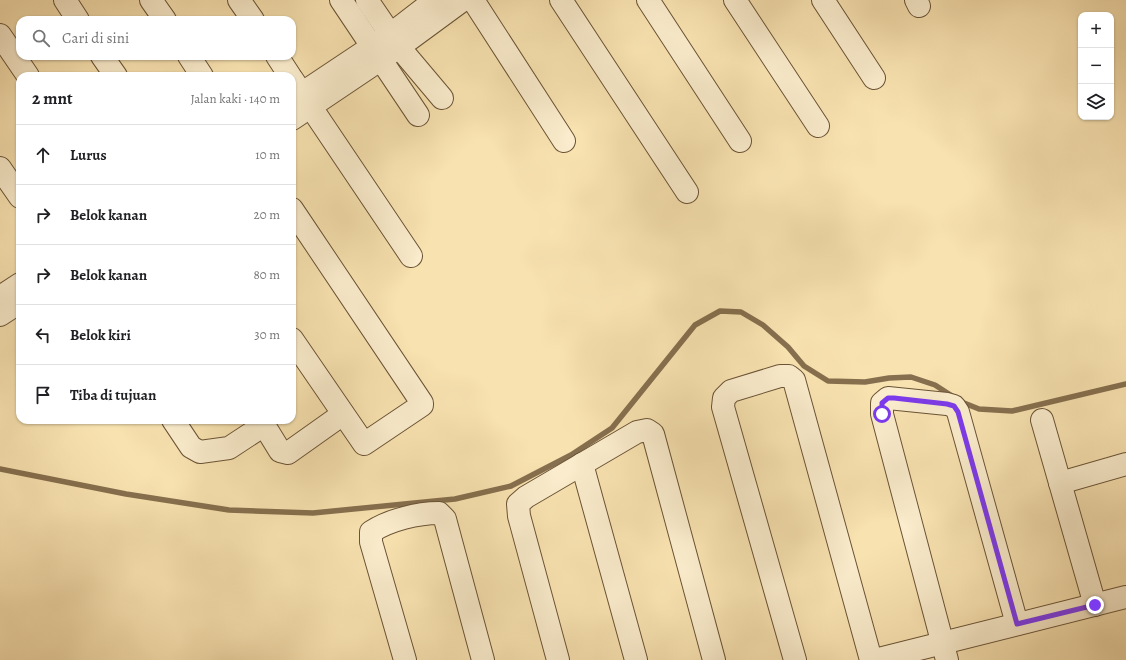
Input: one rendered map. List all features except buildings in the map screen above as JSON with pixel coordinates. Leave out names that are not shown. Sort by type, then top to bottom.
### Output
[{"type":"street","points":[[65,0],[75,16]]},
{"type":"street","points":[[151,0],[162,16]]},
{"type":"street","points":[[239,0],[250,16]]},
{"type":"street","points":[[341,0],[418,115]]},
{"type":"street","points":[[368,0],[395,40],[442,98]]},
{"type":"street","points":[[395,40],[435,0]]},
{"type":"street","points":[[411,256],[297,91],[376,53],[395,40],[463,0]]},
{"type":"street","points":[[473,0],[564,141]]},
{"type":"street","points":[[561,0],[687,192]]},
{"type":"street","points":[[648,0],[740,140]]},
{"type":"street","points":[[735,0],[818,126]]},
{"type":"street","points":[[823,0],[874,78]]},
{"type":"street","points":[[0,35],[16,58]]},
{"type":"street","points":[[17,60],[25,72]]},
{"type":"street","points":[[105,60],[113,72]]},
{"type":"street","points":[[192,60],[199,72]]},
{"type":"street","points":[[279,60],[286,72]]},
{"type":"street","points":[[0,168],[16,191]]},
{"type":"street","points":[[296,215],[422,403],[421,407],[364,444],[296,345]]},
{"type":"street","points":[[0,297],[16,287]]},
{"type":"street","points":[[0,315],[16,305]]},
{"type":"street","points":[[795,660],[723,407],[724,398],[731,391],[780,376],[789,376],[794,380],[871,660]]},
{"type":"street","points":[[945,651],[882,414],[882,403],[888,398],[947,404],[954,406],[958,412],[1017,624]]},
{"type":"street","points":[[263,424],[280,451],[288,453],[342,414]]},
{"type":"street","points":[[1042,420],[1095,605]]},
{"type":"street","points":[[176,424],[191,447],[200,452],[229,448],[261,424]]},
{"type":"street","points":[[558,660],[519,516],[518,504],[526,496],[638,432],[647,430],[653,434],[714,660]]},
{"type":"street","points":[[582,464],[636,660]]},
{"type":"street","points":[[1060,483],[1126,464]]},
{"type":"street","points":[[405,660],[371,542],[372,532],[381,525],[427,513],[439,513],[445,519],[483,660]]},
{"type":"street","points":[[875,660],[945,651],[1017,624],[1126,598]]},
{"type":"waterway","points":[[0,469],[126,494],[229,510],[313,513],[455,499],[511,486],[571,455],[612,428],[695,325],[720,311],[741,312],[763,325],[788,347],[804,366],[828,381],[865,382],[889,378],[911,377],[935,385],[952,396]]},
{"type":"waterway","points":[[959,401],[979,409],[1012,411],[1126,384]]},
{"type":"route","points":[[882,414],[882,403],[888,398],[947,404],[954,406],[958,412],[1017,624],[1095,605]]}]
